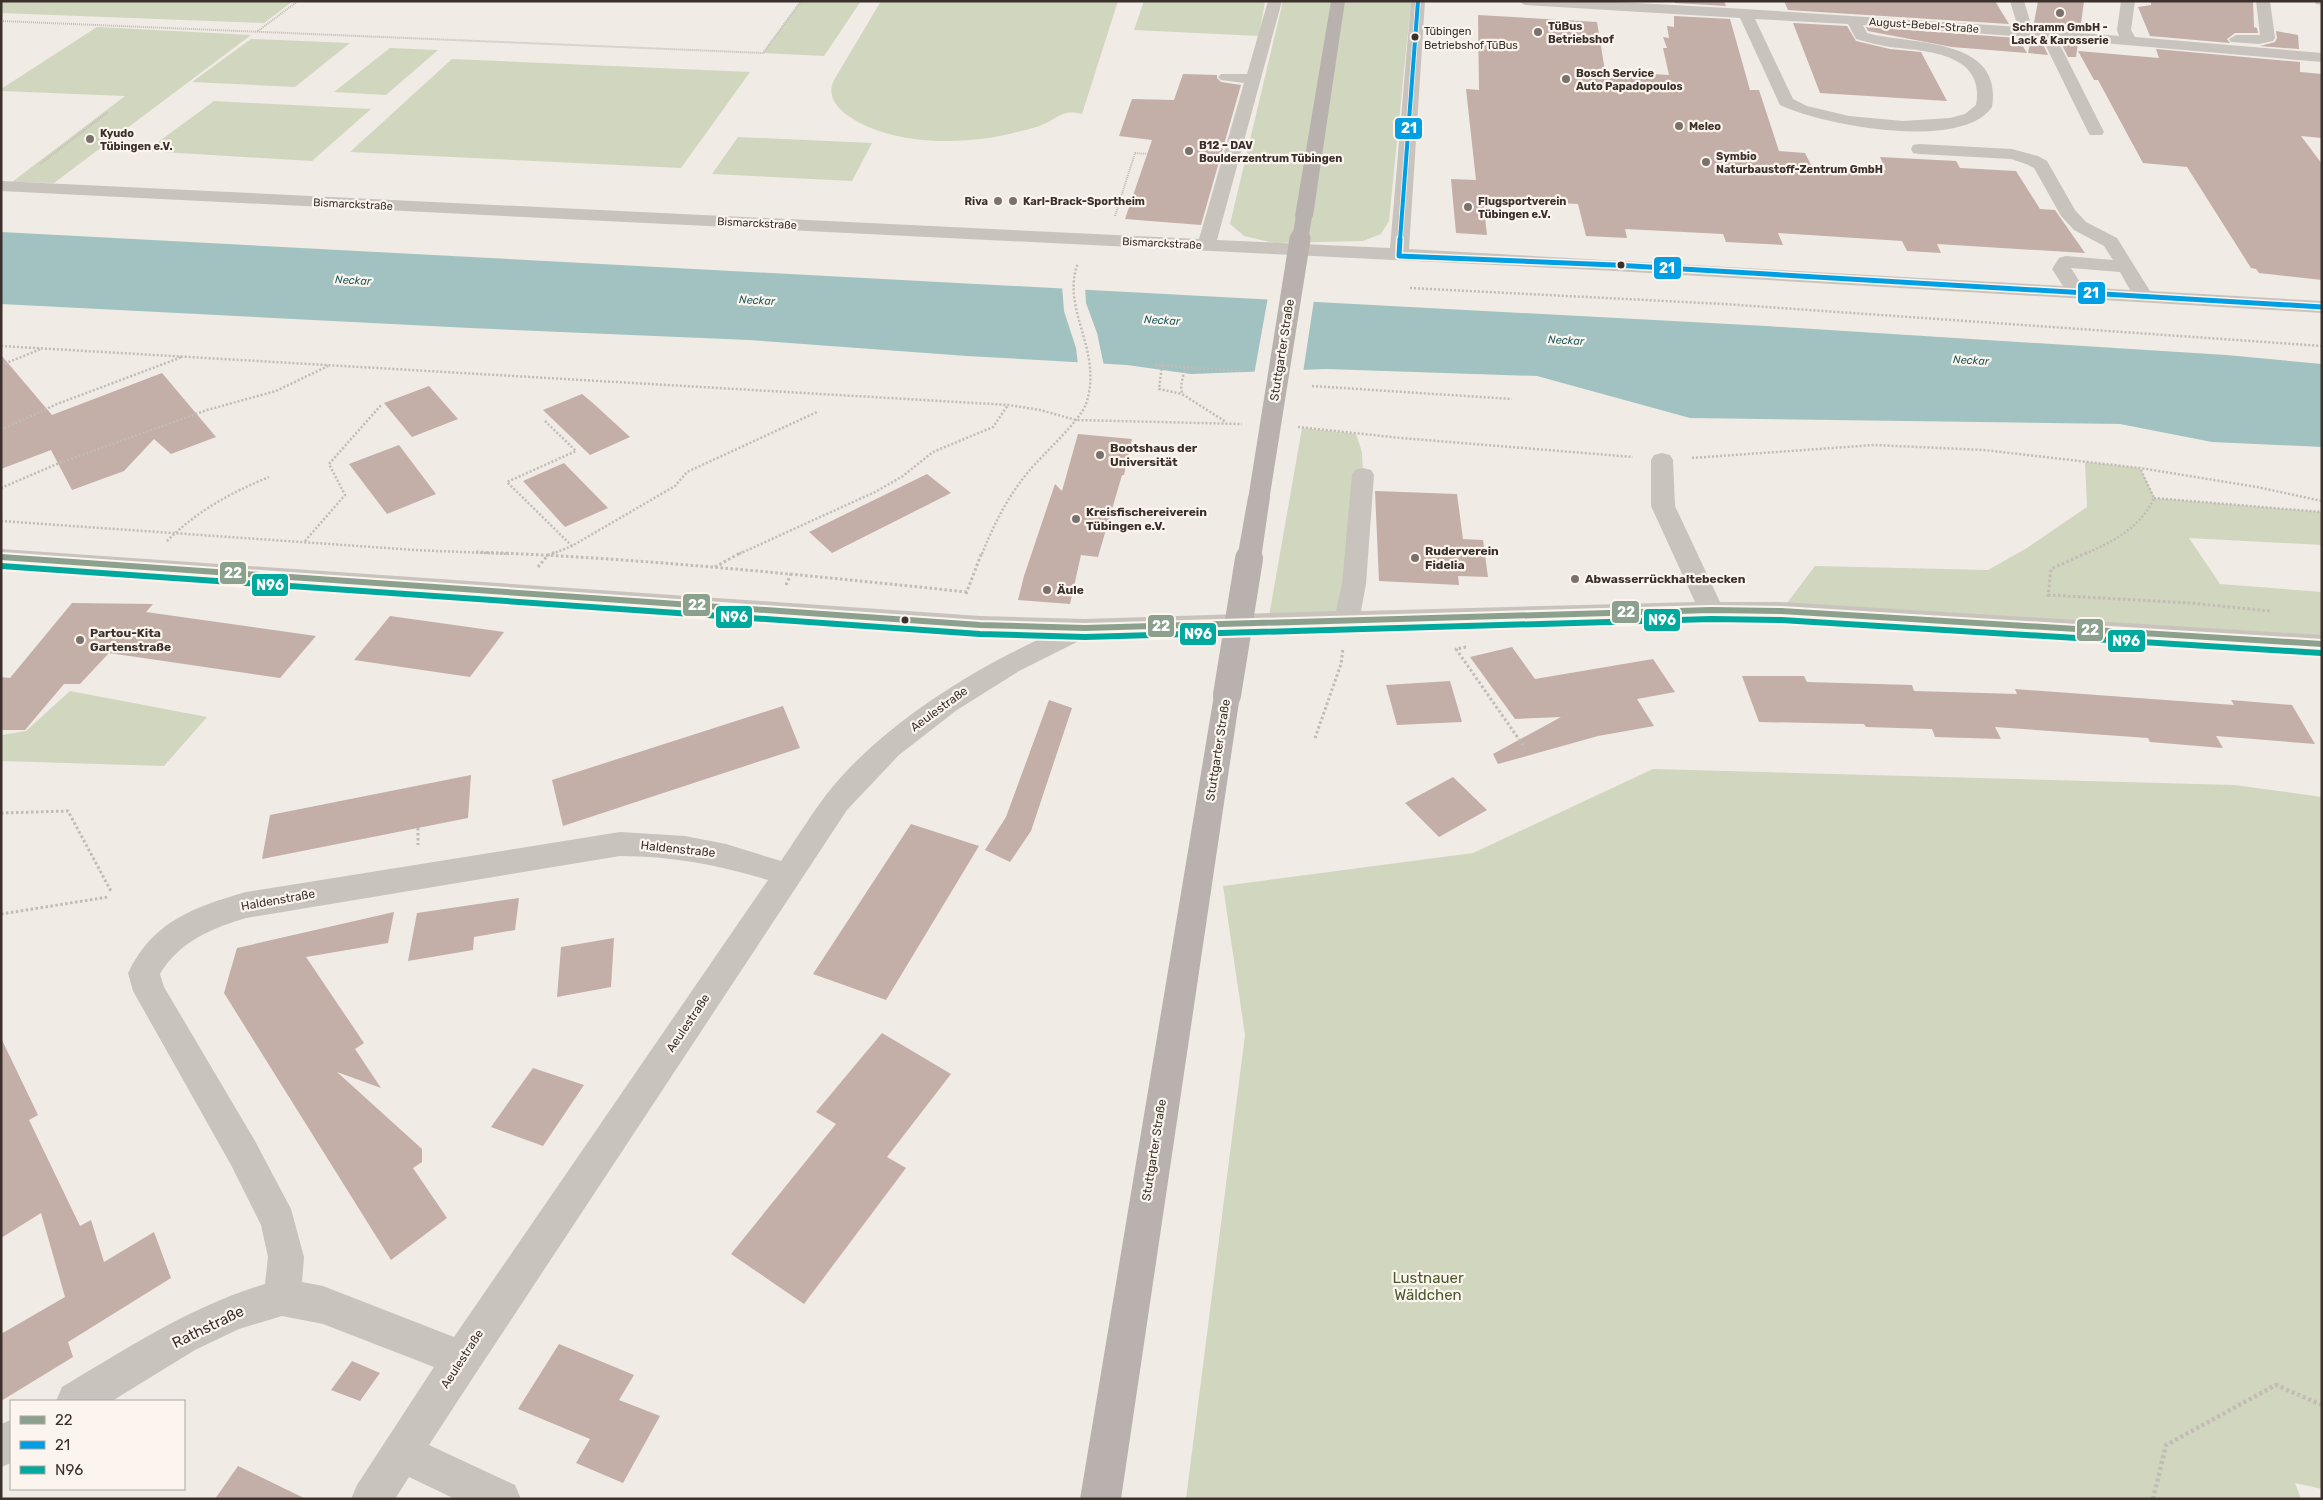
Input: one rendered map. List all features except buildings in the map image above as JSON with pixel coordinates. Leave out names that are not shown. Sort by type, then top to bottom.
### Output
[{"type":"main road","name":"Stuttgarter Straße","points":[[1100,1499],[1338,1]]},
{"type":"street","points":[[1206,245],[1275,1]]},
{"type":"street","points":[[1399,256],[1418,1]]},
{"type":"street","name":"August-Bebel-Straße","points":[[1525,1],[1745,13],[1765,8],[1853,20],[2047,34],[2322,58]]},
{"type":"street","points":[[2017,1],[2023,22],[2030,33]]},
{"type":"street","points":[[2128,1],[2130,24],[2124,30],[2129,41]]},
{"type":"street","points":[[2162,30],[2209,38],[2265,40],[2268,38],[2263,1]]},
{"type":"street","points":[[1892,8],[1897,23]]},
{"type":"street","points":[[1745,13],[1786,102],[1794,107],[1849,121],[1905,126],[1943,124],[1968,118],[1984,107],[1987,91],[1979,74],[1967,59],[1944,49],[1873,40],[1860,36]]},
{"type":"street","points":[[1853,20],[1870,56]]},
{"type":"street","points":[[2047,34],[2096,132]]},
{"type":"street","points":[[1226,77],[1253,79]]},
{"type":"street","points":[[1919,150],[2012,154],[2032,160],[2040,165],[2067,212],[2080,226],[2111,242],[2144,297]]},
{"type":"street","name":"Bismarckstraße","points":[[7,186],[1399,256],[1615,265],[2322,307]]},
{"type":"street","points":[[2076,293],[2061,269],[2062,265],[2066,262],[2126,267]]},
{"type":"street","points":[[1662,460],[1663,506],[1711,610]]},
{"type":"street","points":[[1347,620],[1354,584],[1363,475]]},
{"type":"street","points":[[1,557],[953,624],[1085,628],[1711,610],[1790,612],[2322,644]]},
{"type":"street","name":"Aeulestraße","points":[[371,1499],[462,1359],[837,802],[876,758],[960,692],[1011,663],[1085,628]]},
{"type":"street","name":"Haldenstraße","points":[[282,1297],[286,1256],[278,1222],[244,1153],[149,991],[144,973],[153,956],[170,938],[196,921],[246,905],[620,844],[648,843],[694,848],[723,854],[788,875]]},
{"type":"street","name":"Rathstraße","points":[[78,1400],[191,1333],[234,1312],[282,1297],[323,1304],[462,1359]]},
{"type":"street","points":[[401,1453],[501,1499]]},
{"type":"path","points":[[257,32],[298,1]]},
{"type":"path","points":[[1,21],[763,53],[801,1]]},
{"type":"path","points":[[7,186],[108,112]]},
{"type":"path","points":[[1107,240],[1136,153],[1148,154]]},
{"type":"path","points":[[953,624],[967,592],[978,559],[1006,502],[1086,406],[1090,375],[1088,348],[1079,322],[1073,281],[1076,267],[1080,260]]},
{"type":"path","points":[[1410,288],[1734,305],[2322,346]]},
{"type":"path","points":[[1,346],[1009,405],[1040,410],[1076,420],[1246,424]]},
{"type":"path","points":[[1,365],[41,348]]},
{"type":"path","points":[[1,430],[57,404],[182,357]]},
{"type":"path","points":[[1155,365],[1241,371]]},
{"type":"path","points":[[1162,365],[1159,389],[1182,394],[1194,403],[1217,414],[1227,423]]},
{"type":"path","points":[[1,488],[57,464],[198,413],[276,392],[329,366]]},
{"type":"path","points":[[1182,394],[1181,386],[1184,368]]},
{"type":"path","points":[[1312,386],[1512,398]]},
{"type":"path","points":[[306,541],[345,495],[329,464],[382,404]]},
{"type":"path","points":[[714,568],[723,561],[875,492],[903,476],[934,452],[993,427],[1009,405]]},
{"type":"path","points":[[548,555],[572,546],[675,486],[687,472],[817,412]]},
{"type":"path","points":[[545,421],[576,451],[507,482],[572,546]]},
{"type":"path","points":[[1293,427],[1662,460],[1874,445],[1984,450],[2140,468],[2258,487],[2322,501]]},
{"type":"path","points":[[2044,628],[2051,569],[2072,557],[2107,545],[2138,522],[2152,505],[2154,498],[2140,468]]},
{"type":"path","points":[[175,532],[203,509],[233,492],[269,477]]},
{"type":"path","points":[[2154,498],[2322,512]]},
{"type":"path","points":[[1,521],[415,550],[548,555],[714,568],[967,592]]},
{"type":"path","points":[[2048,595],[2190,603],[2275,611]]},
{"type":"path","points":[[1315,738],[1342,664],[1347,620]]},
{"type":"path","points":[[1471,645],[1456,649],[1525,748]]},
{"type":"path","points":[[1,813],[68,812],[112,893]]},
{"type":"path","points":[[1,914],[108,897]]},
{"type":"path","points":[[2153,1499],[2166,1445],[2276,1385],[2322,1405]]},
{"type":"green space","points":[[1,1],[293,1],[264,23],[1,13]]},
{"type":"green space","points":[[801,1],[861,1],[824,56],[763,53]]},
{"type":"green space","points":[[881,1],[1118,1],[1082,114],[1064,114],[1037,127],[1001,136],[956,141],[932,141],[886,133],[865,125],[847,115],[833,99],[831,90],[834,80]]},
{"type":"green space","points":[[1144,1],[1265,1],[1259,36],[1134,30]]},
{"type":"green space","points":[[1283,1],[1411,1],[1389,221],[1381,234],[1363,241],[1274,243],[1244,236],[1230,224]]},
{"type":"green space","points":[[97,27],[251,35],[54,183],[12,182],[125,96],[1,91],[1,89]]},
{"type":"green space","points":[[251,39],[350,43],[295,87],[192,82]]},
{"type":"green space","points":[[390,48],[438,50],[386,95],[334,92]]},
{"type":"green space","points":[[452,59],[750,72],[681,168],[350,152]]},
{"type":"green space","points":[[214,101],[371,109],[312,161],[146,151]]},
{"type":"green space","points":[[738,137],[872,143],[852,181],[712,174]]},
{"type":"green space","points":[[1302,428],[1356,434],[1362,452],[1363,475],[1347,620],[1268,622]]},
{"type":"green space","points":[[2085,462],[2140,468],[2155,498],[2322,512],[2322,545],[2189,538],[2220,584],[2322,592],[2322,644],[1781,611],[1815,566],[1988,570],[2027,548],[2087,507]]},
{"type":"green space","points":[[70,691],[207,717],[164,766],[1,761],[1,735],[26,731]]},
{"type":"green space","name":"Lustnauer Wäldchen","points":[[1653,769],[2234,785],[2322,797],[2322,1489],[2295,1483],[2301,1499],[1186,1499],[1245,1035],[1223,886],[1473,853]]},
{"type":"water","name":"Neckar","points":[[1,232],[1766,326],[2226,355],[2322,364],[2322,447],[2212,442],[2120,424],[1690,418],[1537,376],[1326,369],[1191,374],[1127,365],[967,356],[749,340],[1,304]]},
{"type":"pier","points":[[1062,285],[1085,287],[1086,303],[1097,333],[1104,366],[1078,365],[1076,348],[1064,311]]},
{"type":"pier","points":[[1268,297],[1314,300],[1303,373],[1254,375]]},
{"type":"transit line","name":"21","points":[[1399,256],[1418,1]]},
{"type":"transit line","name":"21","points":[[1399,256],[1615,265],[2322,307]]},
{"type":"transit line","name":"22","points":[[1,557],[980,625],[1085,628],[1711,610],[1781,611],[2322,644]]},
{"type":"transit line","name":"N96","points":[[1,566],[980,634],[1085,637],[1711,619],[1781,620],[2321,653]]},
{"type":"place","name":"Schramm GmbH - Lack & Karosserie","points":[[2060,13]]},
{"type":"place","name":"TüBus Betriebshof","points":[[1538,32]]},
{"type":"place","name":"Tübingen Betriebshof TüBus","points":[[1415,37]]},
{"type":"place","name":"Bosch Service Auto Papadopoulos","points":[[1566,79]]},
{"type":"place","name":"Meleo","points":[[1679,126]]},
{"type":"place","name":"Kyudo Tübingen e.V.","points":[[90,139]]},
{"type":"place","name":"B12 – DAV Boulderzentrum Tübingen","points":[[1189,151]]},
{"type":"place","name":"Symbio Naturbaustoff-Zentrum GmbH","points":[[1706,162]]},
{"type":"place","name":"Riva","points":[[998,201]]},
{"type":"place","name":"Karl-Brack-Sportheim","points":[[1013,201]]},
{"type":"place","name":"Flugsportverein Tübingen e.V.","points":[[1468,207]]},
{"type":"place","name":"Bootshaus der Universität","points":[[1100,455]]},
{"type":"place","name":"Kreisfischereiverein Tübingen e.V.","points":[[1076,519]]},
{"type":"place","name":"Ruderverein Fidelia","points":[[1415,558]]},
{"type":"place","name":"Abwasserrückhaltebecken","points":[[1575,579]]},
{"type":"place","name":"Äule","points":[[1047,590]]},
{"type":"place","name":"Partou-Kita Gartenstraße","points":[[80,640]]}]
